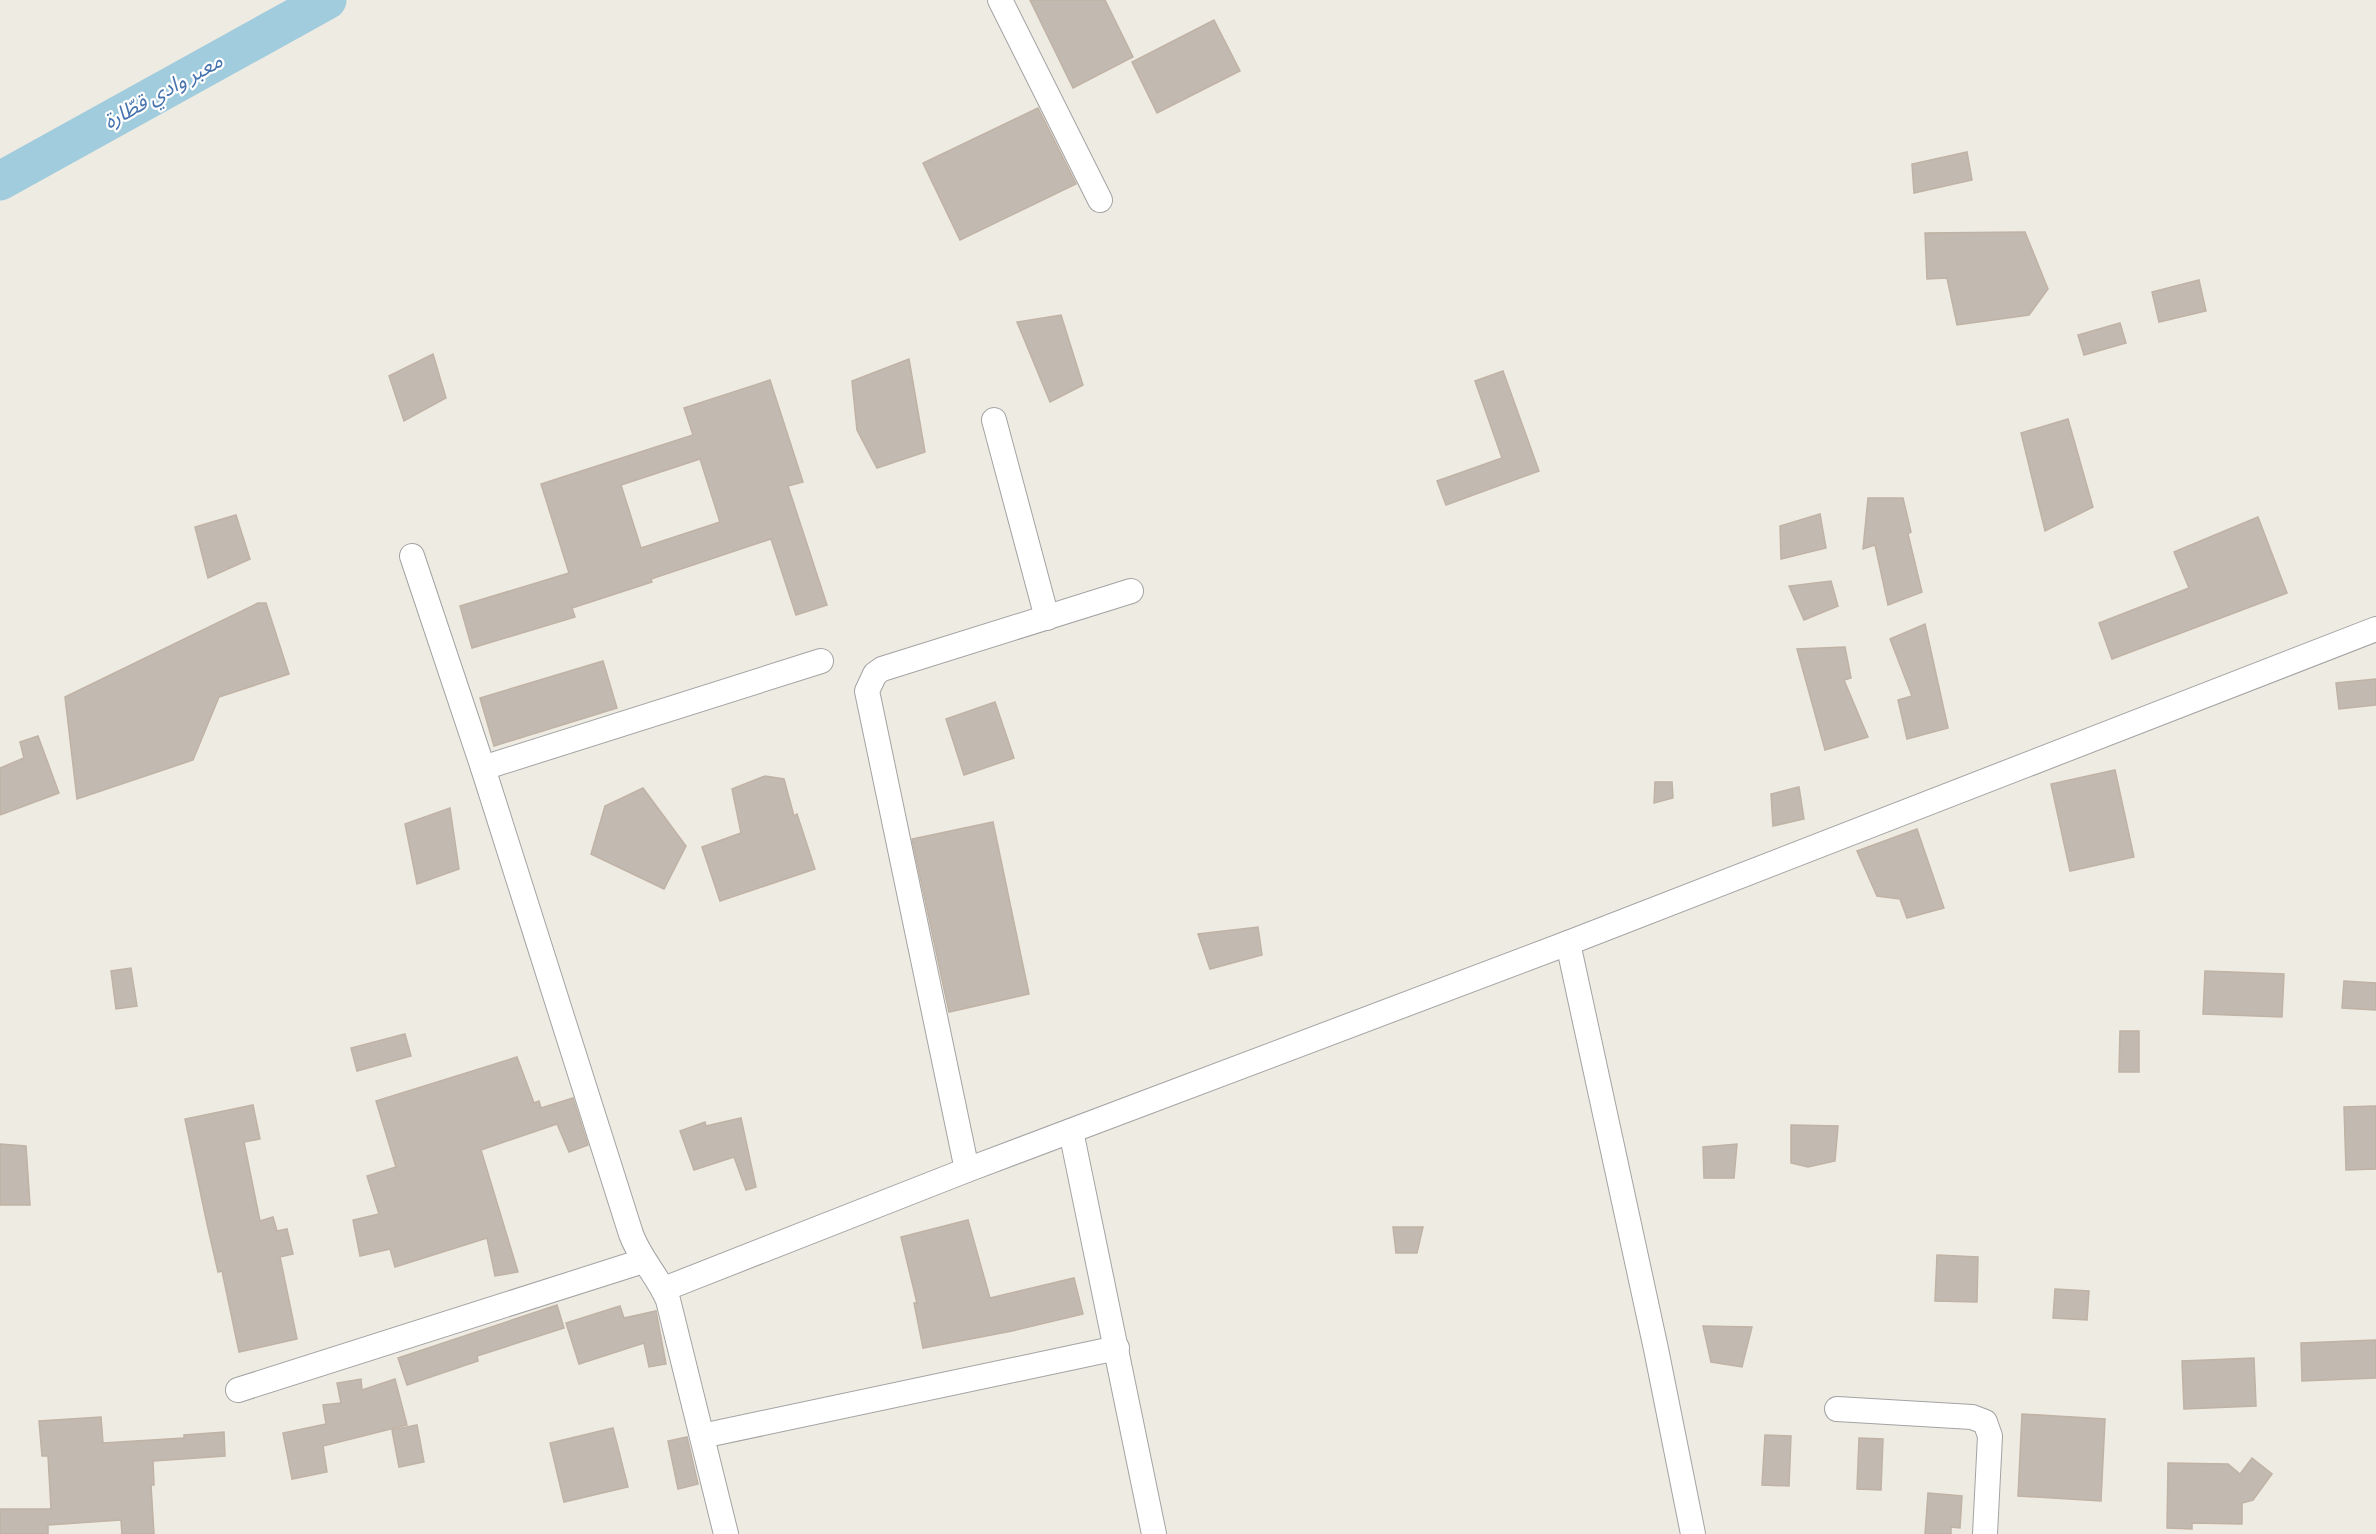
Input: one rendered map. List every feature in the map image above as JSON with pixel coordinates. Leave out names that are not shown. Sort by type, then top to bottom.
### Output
[{"type":"street","points":[[1000,0],[1100,200]]},
{"type":"street","points":[[994,420],[1047,618]]},
{"type":"street","points":[[412,556],[483,768],[631,1234],[643,1261],[664,1289],[671,1310],[726,1534]]},
{"type":"street","points":[[967,1170],[867,690],[875,674],[882,669],[1131,591]]},
{"type":"street","points":[[664,1289],[967,1170],[1568,943],[2376,629]]},
{"type":"street","points":[[483,768],[821,662]]},
{"type":"street","points":[[1568,943],[1654,1338],[1693,1534]]},
{"type":"street","points":[[1071,1131],[1154,1534]]},
{"type":"street","points":[[238,1390],[643,1261]]},
{"type":"street","points":[[702,1436],[1117,1348]]},
{"type":"street","points":[[1837,1409],[1972,1417],[1985,1422],[1990,1436],[1985,1534]]},
{"type":"building","points":[[1030,0],[1105,0],[1133,57],[1073,88]]},
{"type":"building","points":[[1214,20],[1240,71],[1157,113],[1132,62]]},
{"type":"building","points":[[1038,108],[1076,184],[960,240],[923,163]]},
{"type":"building","points":[[1967,152],[1972,180],[1914,193],[1912,164]]},
{"type":"building","points":[[2025,232],[2048,289],[2029,315],[1957,325],[1947,278],[1927,279],[1925,233]]},
{"type":"building","points":[[2199,280],[2206,311],[2159,322],[2152,292]]},
{"type":"building","points":[[1061,315],[1083,385],[1050,402],[1017,322]]},
{"type":"building","points":[[2120,323],[2126,343],[2084,355],[2078,335]]},
{"type":"building","points":[[433,354],[446,398],[404,421],[389,376]]},
{"type":"building","points":[[909,359],[925,452],[877,468],[857,430],[852,381]]},
{"type":"building","points":[[1503,371],[1539,471],[1446,505],[1437,481],[1502,458],[1475,381]]},
{"type":"building","points":[[770,380],[803,482],[788,486],[827,605],[796,615],[771,539],[572,608],[575,617],[472,648],[460,606],[569,573],[541,484],[693,435],[684,408]],"holes":[[[700,459],[720,522],[641,548],[621,485]]]},
{"type":"building","points":[[2068,419],[2093,507],[2045,531],[2021,433]]},
{"type":"building","points":[[1868,498],[1903,498],[1911,532],[1908,534],[1922,592],[1888,605],[1875,545],[1863,549]]},
{"type":"building","points":[[1820,514],[1826,548],[1781,559],[1780,526]]},
{"type":"building","points":[[236,515],[250,559],[208,578],[195,527]]},
{"type":"building","points":[[2258,517],[2287,593],[2112,659],[2099,623],[2189,588],[2174,552]]},
{"type":"building","points":[[1831,581],[1838,606],[1804,620],[1789,586]]},
{"type":"building","points":[[258,603],[266,603],[289,674],[219,697],[193,760],[77,799],[65,697]]},
{"type":"building","points":[[1925,624],[1948,728],[1907,739],[1898,700],[1912,696],[1890,639]]},
{"type":"building","points":[[1845,647],[1851,678],[1844,680],[1868,737],[1825,750],[1797,649]]},
{"type":"building","points":[[603,661],[617,708],[494,746],[480,698]]},
{"type":"building","points":[[2376,679],[2376,705],[2339,709],[2336,683]]},
{"type":"building","points":[[995,702],[1014,758],[964,775],[946,719]]},
{"type":"building","points":[[38,736],[59,793],[0,815],[0,768],[24,758],[20,742]]},
{"type":"building","points":[[2115,770],[2134,857],[2070,871],[2051,784]]},
{"type":"building","points":[[765,776],[784,779],[794,816],[797,814],[815,869],[720,901],[702,847],[741,833],[732,789]]},
{"type":"building","points":[[1655,782],[1672,782],[1673,798],[1654,803]]},
{"type":"building","points":[[1799,787],[1804,819],[1773,826],[1771,794]]},
{"type":"building","points":[[643,788],[686,846],[664,889],[591,854],[605,806]]},
{"type":"building","points":[[450,808],[459,869],[417,884],[405,824]]},
{"type":"building","points":[[993,822],[1029,994],[949,1012],[912,839]]},
{"type":"building","points":[[1917,829],[1944,908],[1907,918],[1900,899],[1877,896],[1857,851]]},
{"type":"building","points":[[1258,927],[1262,955],[1210,969],[1198,934]]},
{"type":"building","points":[[131,968],[137,1006],[116,1009],[111,971]]},
{"type":"building","points":[[2205,971],[2284,974],[2282,1017],[2203,1014]]},
{"type":"building","points":[[2344,981],[2376,983],[2376,1010],[2342,1008]]},
{"type":"building","points":[[2120,1031],[2139,1031],[2139,1072],[2119,1072]]},
{"type":"building","points":[[405,1034],[411,1056],[357,1071],[351,1048]]},
{"type":"building","points":[[517,1057],[534,1103],[539,1101],[541,1108],[573,1098],[588,1145],[569,1152],[557,1124],[481,1150],[518,1272],[495,1276],[487,1238],[395,1267],[390,1249],[360,1256],[353,1220],[379,1214],[367,1176],[396,1167],[376,1101]]},
{"type":"building","points":[[253,1105],[260,1139],[244,1142],[260,1221],[273,1217],[277,1231],[287,1229],[293,1254],[280,1257],[297,1339],[239,1352],[222,1271],[218,1272],[185,1119]]},
{"type":"building","points":[[2376,1106],[2376,1169],[2346,1170],[2344,1107]]},
{"type":"building","points":[[741,1118],[756,1187],[746,1190],[734,1157],[694,1170],[680,1131],[705,1122],[706,1126]]},
{"type":"building","points":[[1791,1125],[1838,1126],[1835,1161],[1808,1167],[1791,1163]]},
{"type":"building","points":[[0,1144],[26,1146],[30,1205],[0,1205]]},
{"type":"building","points":[[1737,1144],[1734,1178],[1704,1178],[1703,1147]]},
{"type":"building","points":[[968,1220],[990,1298],[1074,1278],[1083,1314],[1012,1331],[923,1348],[914,1303],[917,1303],[901,1237]]},
{"type":"building","points":[[1393,1227],[1423,1227],[1417,1253],[1396,1253]]},
{"type":"building","points":[[1937,1255],[1978,1257],[1977,1302],[1935,1301]]},
{"type":"building","points":[[2055,1289],[2089,1291],[2087,1320],[2053,1318]]},
{"type":"building","points":[[557,1305],[564,1328],[477,1356],[478,1361],[407,1385],[398,1358]]},
{"type":"building","points":[[620,1306],[624,1318],[656,1311],[666,1364],[649,1367],[644,1343],[579,1364],[566,1323]]},
{"type":"building","points":[[1703,1326],[1752,1327],[1742,1367],[1711,1362]]},
{"type":"building","points":[[2376,1340],[2376,1378],[2302,1381],[2301,1343]]},
{"type":"building","points":[[2254,1358],[2256,1406],[2184,1409],[2182,1361]]},
{"type":"building","points":[[361,1379],[362,1390],[395,1379],[407,1425],[323,1446],[327,1472],[292,1479],[283,1433],[326,1424],[323,1405],[341,1403],[337,1383]]},
{"type":"building","points":[[2022,1414],[2105,1419],[2101,1501],[2018,1496]]},
{"type":"building","points":[[101,1417],[103,1443],[184,1438],[184,1435],[224,1432],[225,1456],[153,1461],[154,1485],[151,1485],[154,1534],[122,1534],[121,1520],[48,1525],[48,1534],[0,1534],[0,1509],[51,1509],[48,1456],[42,1456],[39,1421]]},
{"type":"building","points":[[417,1425],[424,1462],[399,1467],[392,1430]]},
{"type":"building","points":[[613,1428],[628,1487],[564,1502],[550,1443]]},
{"type":"building","points":[[1765,1435],[1791,1436],[1789,1486],[1762,1485]]},
{"type":"building","points":[[687,1437],[698,1484],[678,1489],[668,1441]]},
{"type":"building","points":[[1859,1438],[1883,1439],[1881,1490],[1857,1489]]},
{"type":"building","points":[[2252,1458],[2272,1474],[2253,1500],[2242,1503],[2242,1524],[2192,1523],[2192,1529],[2167,1528],[2168,1463],[2228,1464],[2240,1474]]},
{"type":"building","points":[[1928,1493],[1962,1496],[1960,1528],[1951,1527],[1951,1534],[1925,1534]]},
{"type":"waterway","name":"معبر وادي قطّارة","points":[[0,181],[327,0]]}]
